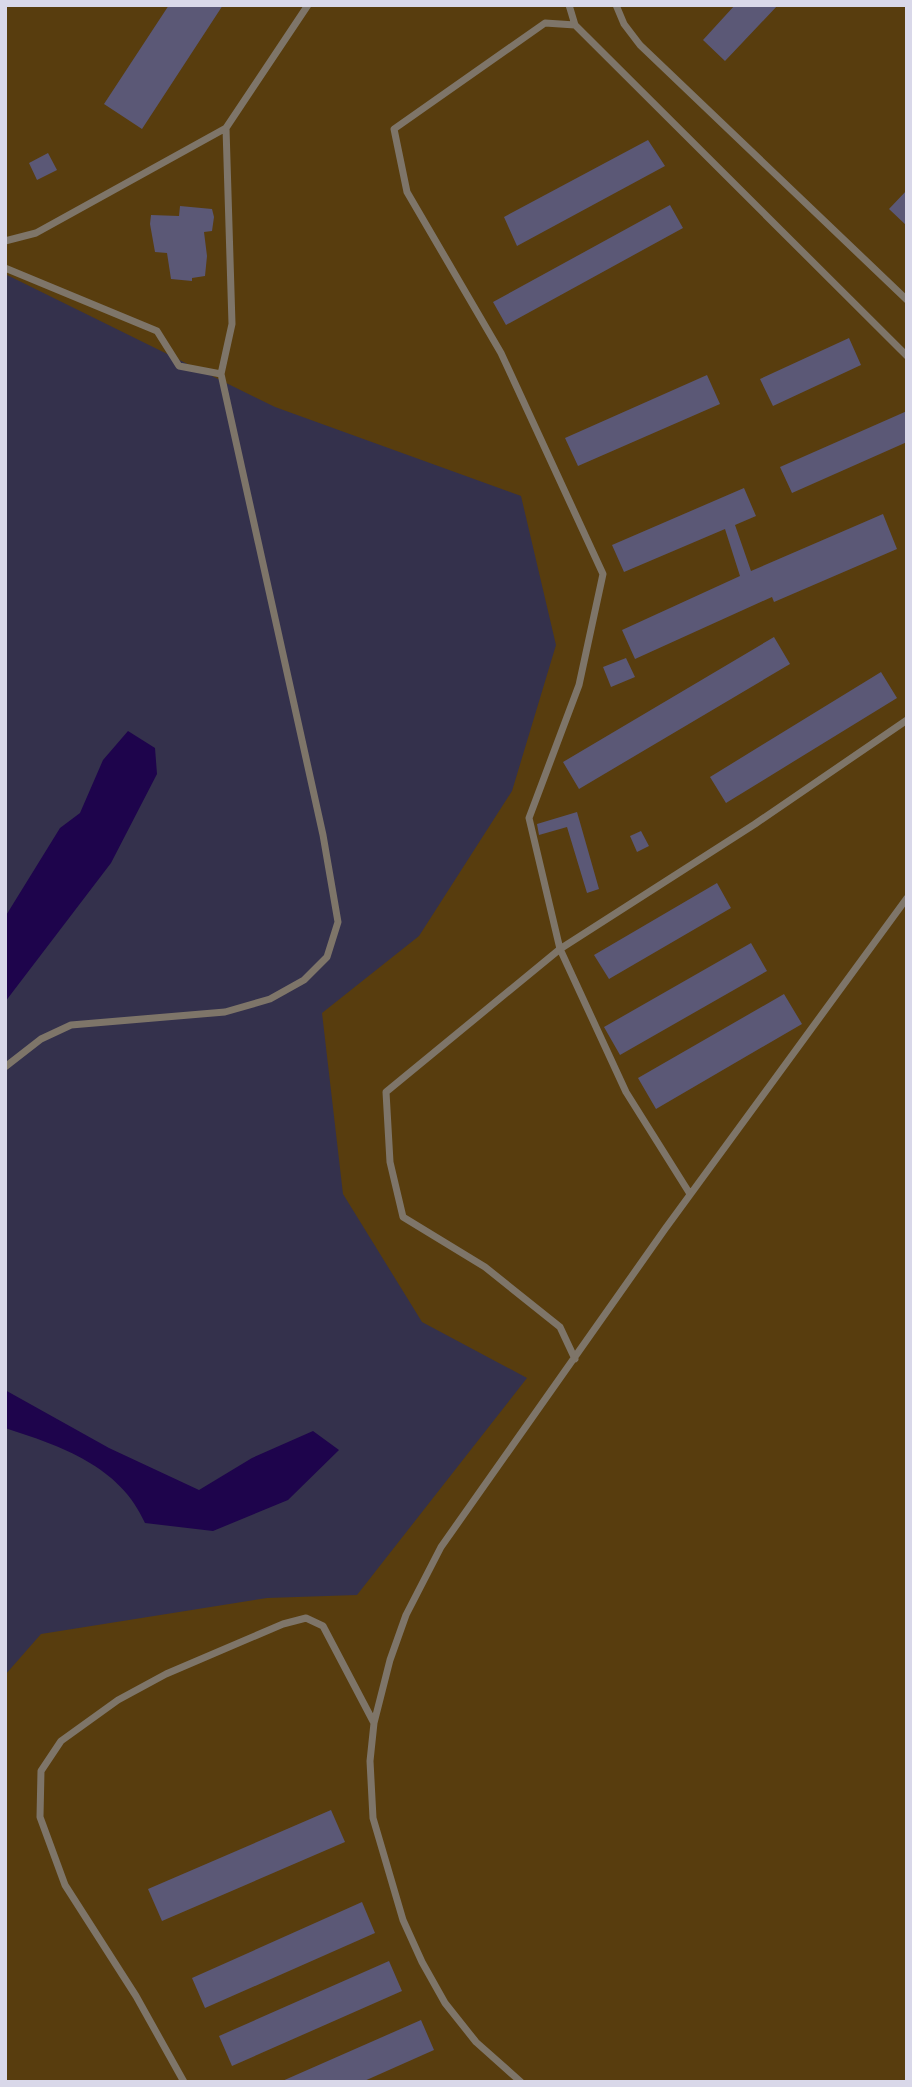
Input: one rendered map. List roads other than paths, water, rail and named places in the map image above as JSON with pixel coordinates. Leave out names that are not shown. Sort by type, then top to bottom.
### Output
[{"type":"lane","points":[[5,242],[36,233],[226,128],[309,5]]},
{"type":"lane","points":[[569,5],[575,25],[907,356]]},
{"type":"lane","points":[[616,5],[624,24],[640,46],[907,300]]},
{"type":"lane","points":[[575,25],[545,23],[394,129],[407,192],[501,353],[603,574],[579,685],[529,818],[560,949],[626,1092],[690,1194]]},
{"type":"lane","points":[[5,1067],[41,1040],[71,1025],[225,1012],[270,999],[304,980],[327,957],[338,922],[323,835],[221,374],[232,324],[226,128]]},
{"type":"lane","points":[[5,268],[157,331],[179,366],[221,374]]},
{"type":"lane","points":[[575,1359],[560,1327],[485,1267],[403,1217],[390,1162],[386,1092],[560,949],[755,824],[907,720]]},
{"type":"lane","points":[[522,2082],[476,2042],[445,2003],[403,1920],[373,1818],[370,1772],[374,1723],[390,1660],[406,1615],[441,1547],[690,1194],[907,898]]},
{"type":"lane","points":[[184,2082],[136,1996],[65,1885],[57,1866],[40,1817],[41,1771],[49,1754],[87,1720],[166,1674],[283,1624],[306,1618],[323,1626],[374,1723]]}]
